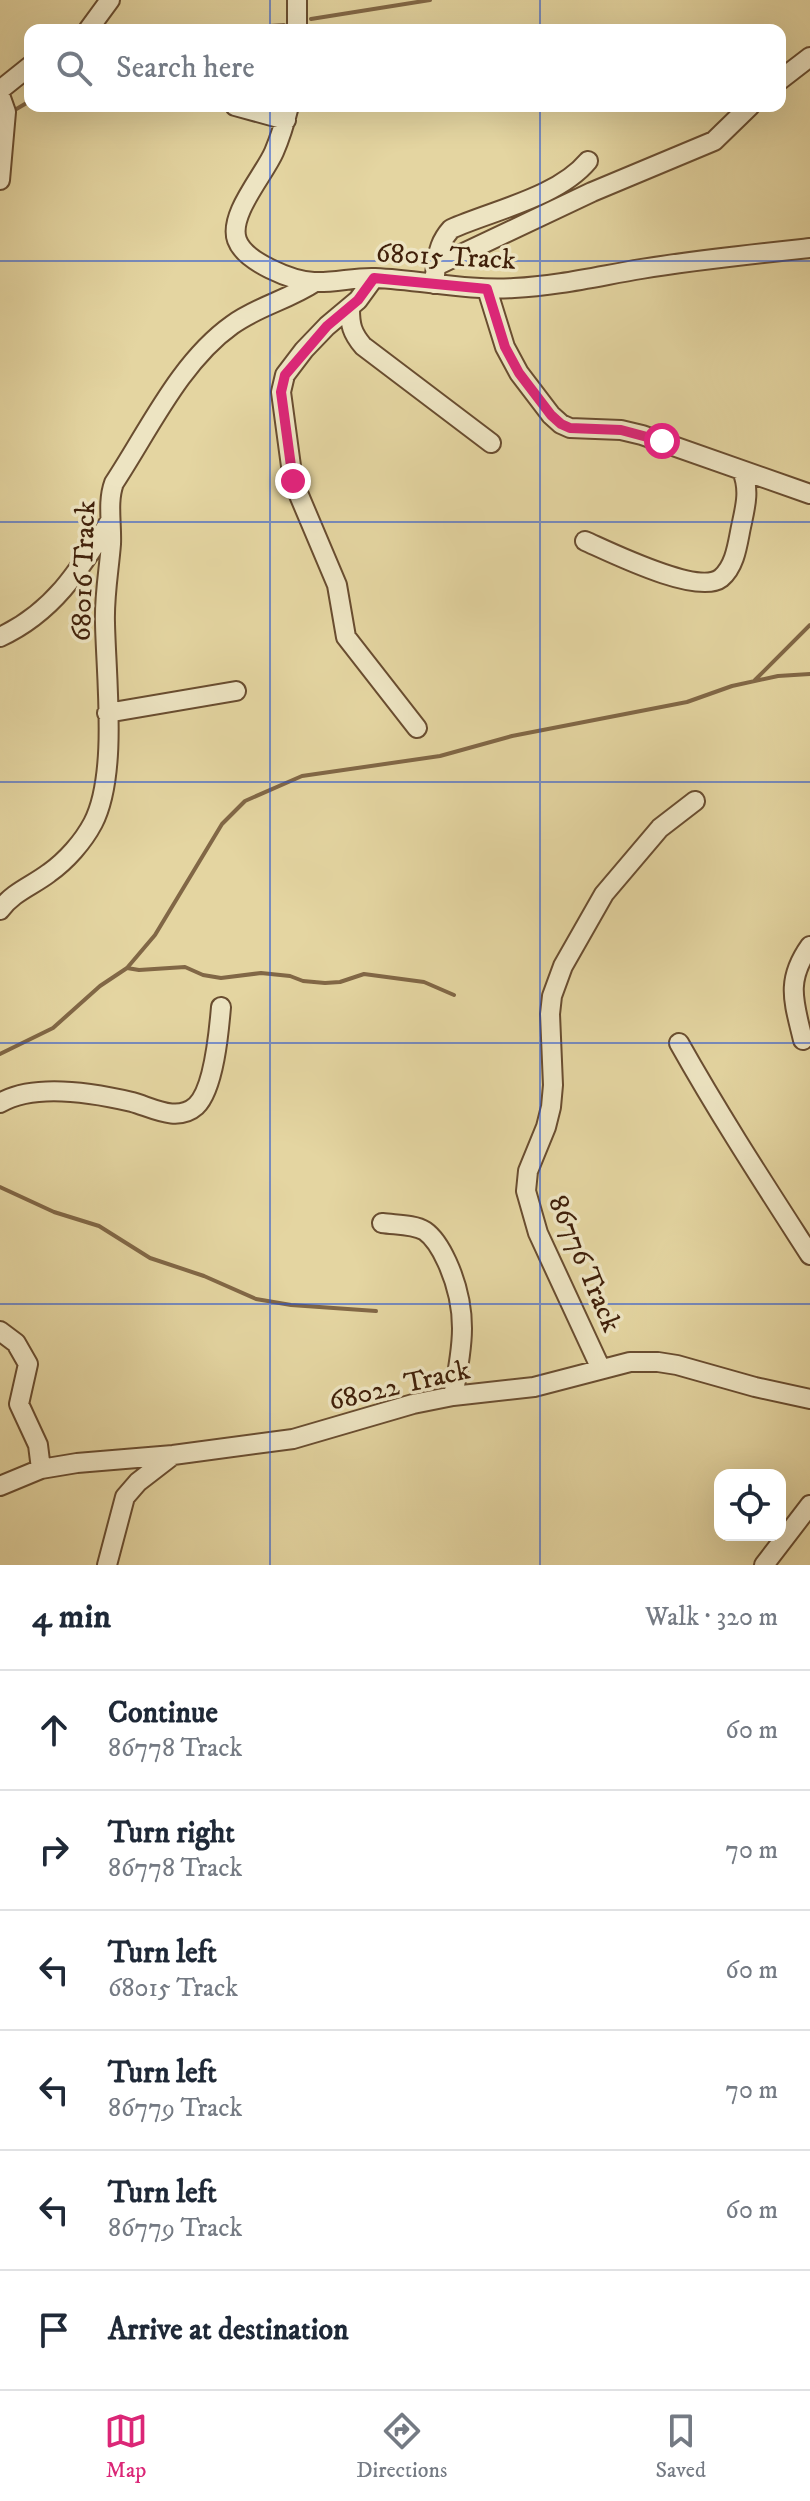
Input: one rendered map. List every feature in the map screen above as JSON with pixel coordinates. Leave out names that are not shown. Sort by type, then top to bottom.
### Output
[{"type":"street","points":[[92,24],[110,0]]},
{"type":"street","points":[[297,0],[297,24]]},
{"type":"street","points":[[786,75],[810,57]]},
{"type":"street","points":[[0,180],[6,112],[0,92],[24,71]]},
{"type":"street","points":[[435,275],[592,192],[714,141],[744,112]]},
{"type":"street","name":"68015 Track","points":[[287,113],[274,153],[237,219],[235,232],[238,244],[248,254],[264,265],[298,279],[315,282],[435,275],[487,289],[548,285],[705,260],[810,248]]},
{"type":"street","points":[[435,275],[439,248],[451,229],[566,181],[588,161]]},
{"type":"street","points":[[374,278],[350,309],[327,326],[285,375],[281,392],[289,463],[296,490],[337,585],[346,637],[417,728]]},
{"type":"street","name":"68016 Track","points":[[0,910],[16,893],[63,861],[91,826],[105,792],[105,599],[112,519],[110,501],[114,483],[177,383],[203,350],[249,314],[287,299],[315,282]]},
{"type":"street","points":[[487,289],[505,347],[519,373],[534,395],[561,424],[642,435],[810,494]]},
{"type":"street","points":[[350,309],[353,334],[363,346],[491,443]]},
{"type":"street","points":[[585,541],[657,572],[714,582],[729,569],[737,548],[747,489],[742,471]]},
{"type":"street","points":[[0,637],[35,618],[51,603],[87,558],[112,519]]},
{"type":"street","points":[[107,713],[236,691]]},
{"type":"street","name":"86776 Track","points":[[601,1369],[544,1247],[526,1191],[528,1171],[551,1107],[552,996],[563,966],[611,885],[660,828],[695,801]]},
{"type":"street","points":[[803,1040],[793,997],[794,977],[799,962],[810,946]]},
{"type":"street","points":[[0,1103],[25,1092],[49,1092],[134,1102],[161,1112],[188,1111],[197,1105],[207,1084],[221,1007]]},
{"type":"street","points":[[679,1043],[729,1130],[810,1255]]},
{"type":"street","points":[[382,1223],[417,1228],[433,1238],[455,1278],[464,1325],[453,1396]]},
{"type":"street","points":[[0,1331],[16,1343],[28,1364],[19,1404],[38,1445],[41,1469]]},
{"type":"street","name":"68022 Track","points":[[0,1486],[41,1469],[293,1439],[378,1413],[453,1396],[534,1387],[630,1362],[658,1362],[810,1399]]},
{"type":"street","points":[[107,1565],[125,1497],[138,1482],[173,1455]]},
{"type":"street","points":[[764,1565],[810,1505]]},
{"type":"waterway","points":[[311,19],[430,0]]},
{"type":"waterway","points":[[13,111],[24,105]]},
{"type":"waterway","points":[[755,680],[810,625]]},
{"type":"waterway","points":[[0,1054],[53,1028],[100,986],[127,968],[155,935],[222,824],[245,801],[302,776],[440,756],[512,736],[687,702],[732,686],[778,676],[810,674]]},
{"type":"waterway","points":[[127,968],[185,967],[221,978],[261,973],[325,983],[364,974],[424,982],[454,995]]},
{"type":"waterway","points":[[0,1187],[54,1212],[99,1226],[150,1258],[204,1276],[256,1299],[291,1305],[376,1311]]},
{"type":"route","points":[[293,481],[281,392],[285,375],[327,326],[350,309],[374,278],[487,289],[505,347],[519,373],[534,395],[561,424],[570,428],[621,430],[662,441]]}]
